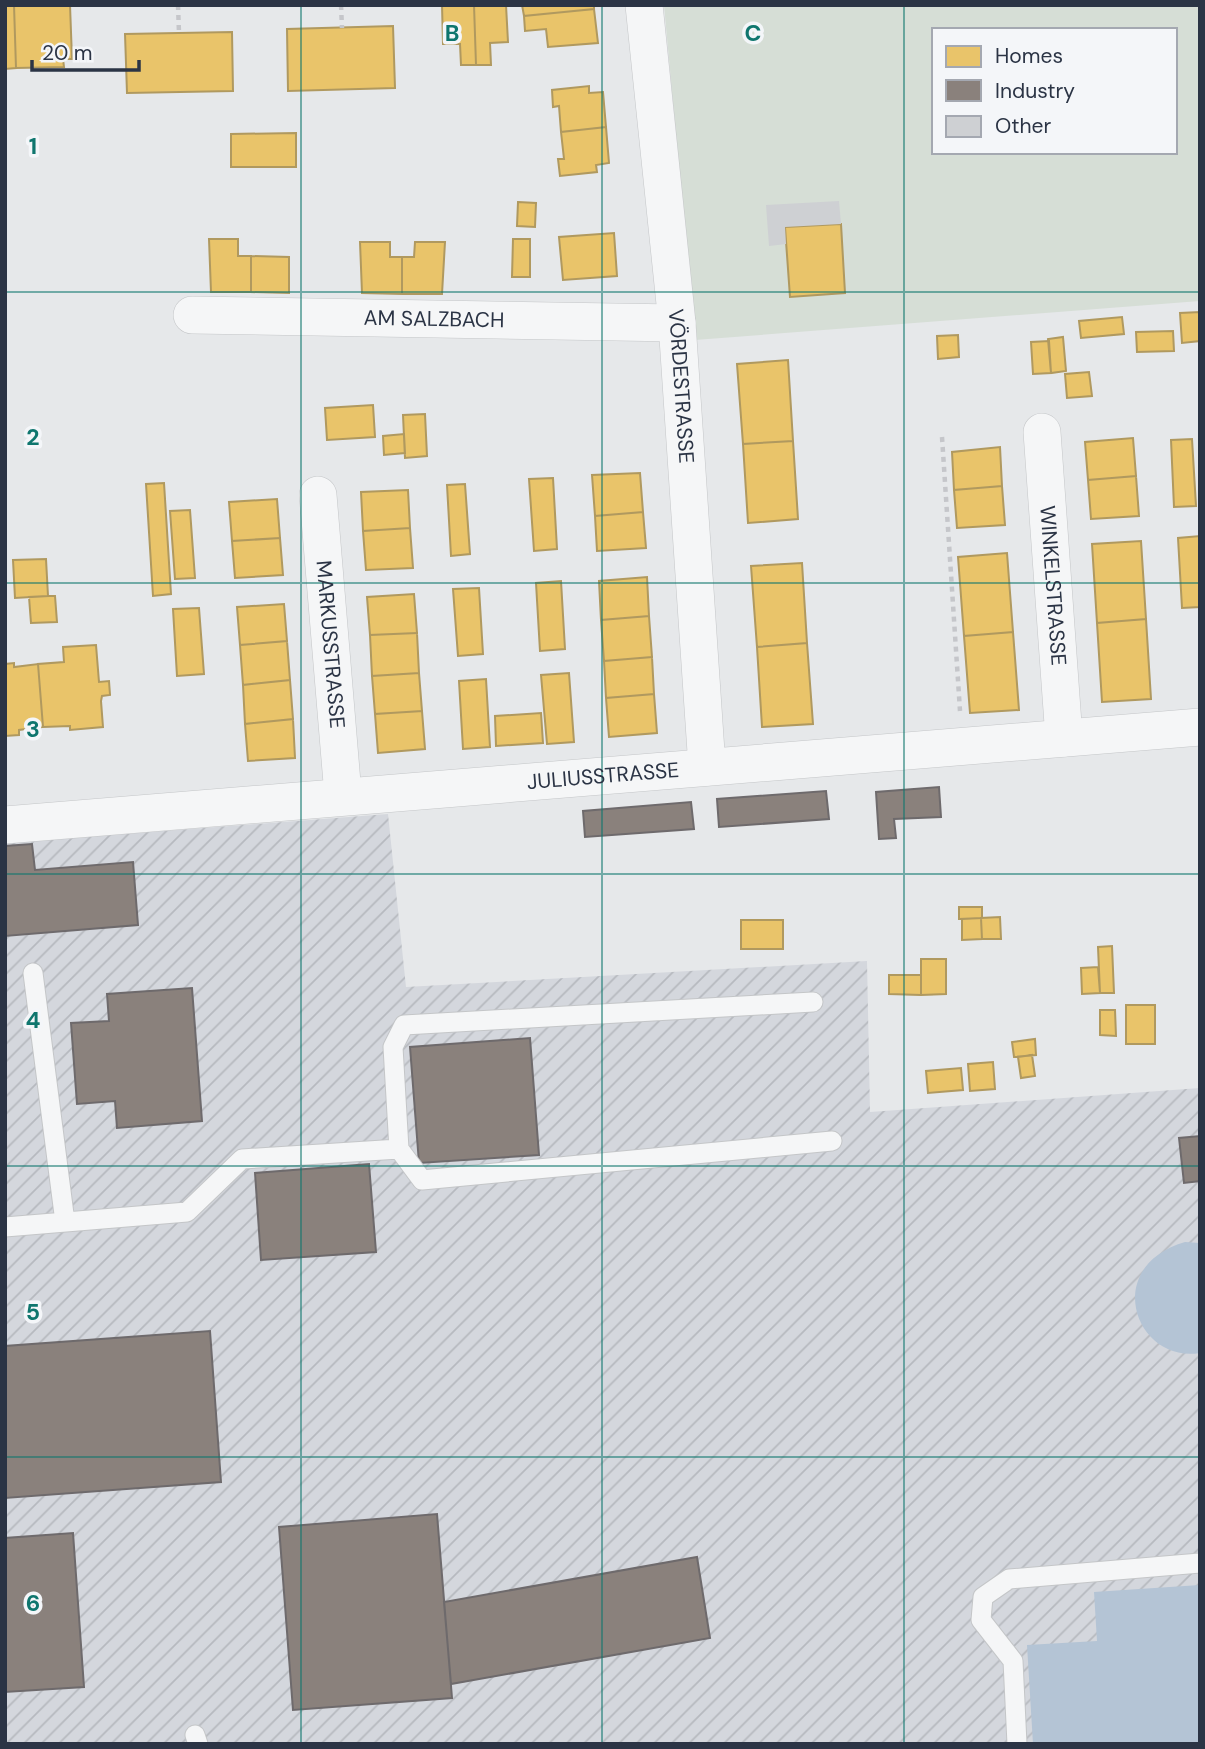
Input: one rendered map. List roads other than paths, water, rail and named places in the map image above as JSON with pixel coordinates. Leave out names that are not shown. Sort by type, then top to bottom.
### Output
[{"type":"street","name":"VÖRDESTRASSE","points":[[644,5],[677,323],[707,767]]},
{"type":"street","name":"AM SALZBACH","points":[[192,315],[677,323]]},
{"type":"street","name":"WINKELSTRASSE","points":[[1042,432],[1064,738]]},
{"type":"street","name":"MARKUSSTRASSE","points":[[318,495],[343,795]]},
{"type":"street","name":"JULIUSSTRASSE","points":[[5,825],[343,795],[1200,727]]},
{"type":"lane","points":[[33,973],[65,1222]]},
{"type":"lane","points":[[813,1002],[404,1025],[393,1046],[399,1149],[422,1180],[832,1141]]},
{"type":"lane","points":[[5,1227],[187,1212],[242,1158],[399,1149]]},
{"type":"lane","points":[[1017,1744],[1013,1661],[981,1620],[983,1597],[1009,1579],[1200,1563]]},
{"type":"water","points":[[1185,1242],[1200,1243],[1200,1353],[1177,1352],[1159,1344],[1145,1329],[1137,1311],[1136,1291],[1142,1271],[1159,1254]]},
{"type":"water","points":[[1200,1585],[1200,1744],[1033,1744],[1027,1645],[1097,1641],[1094,1592]]}]
